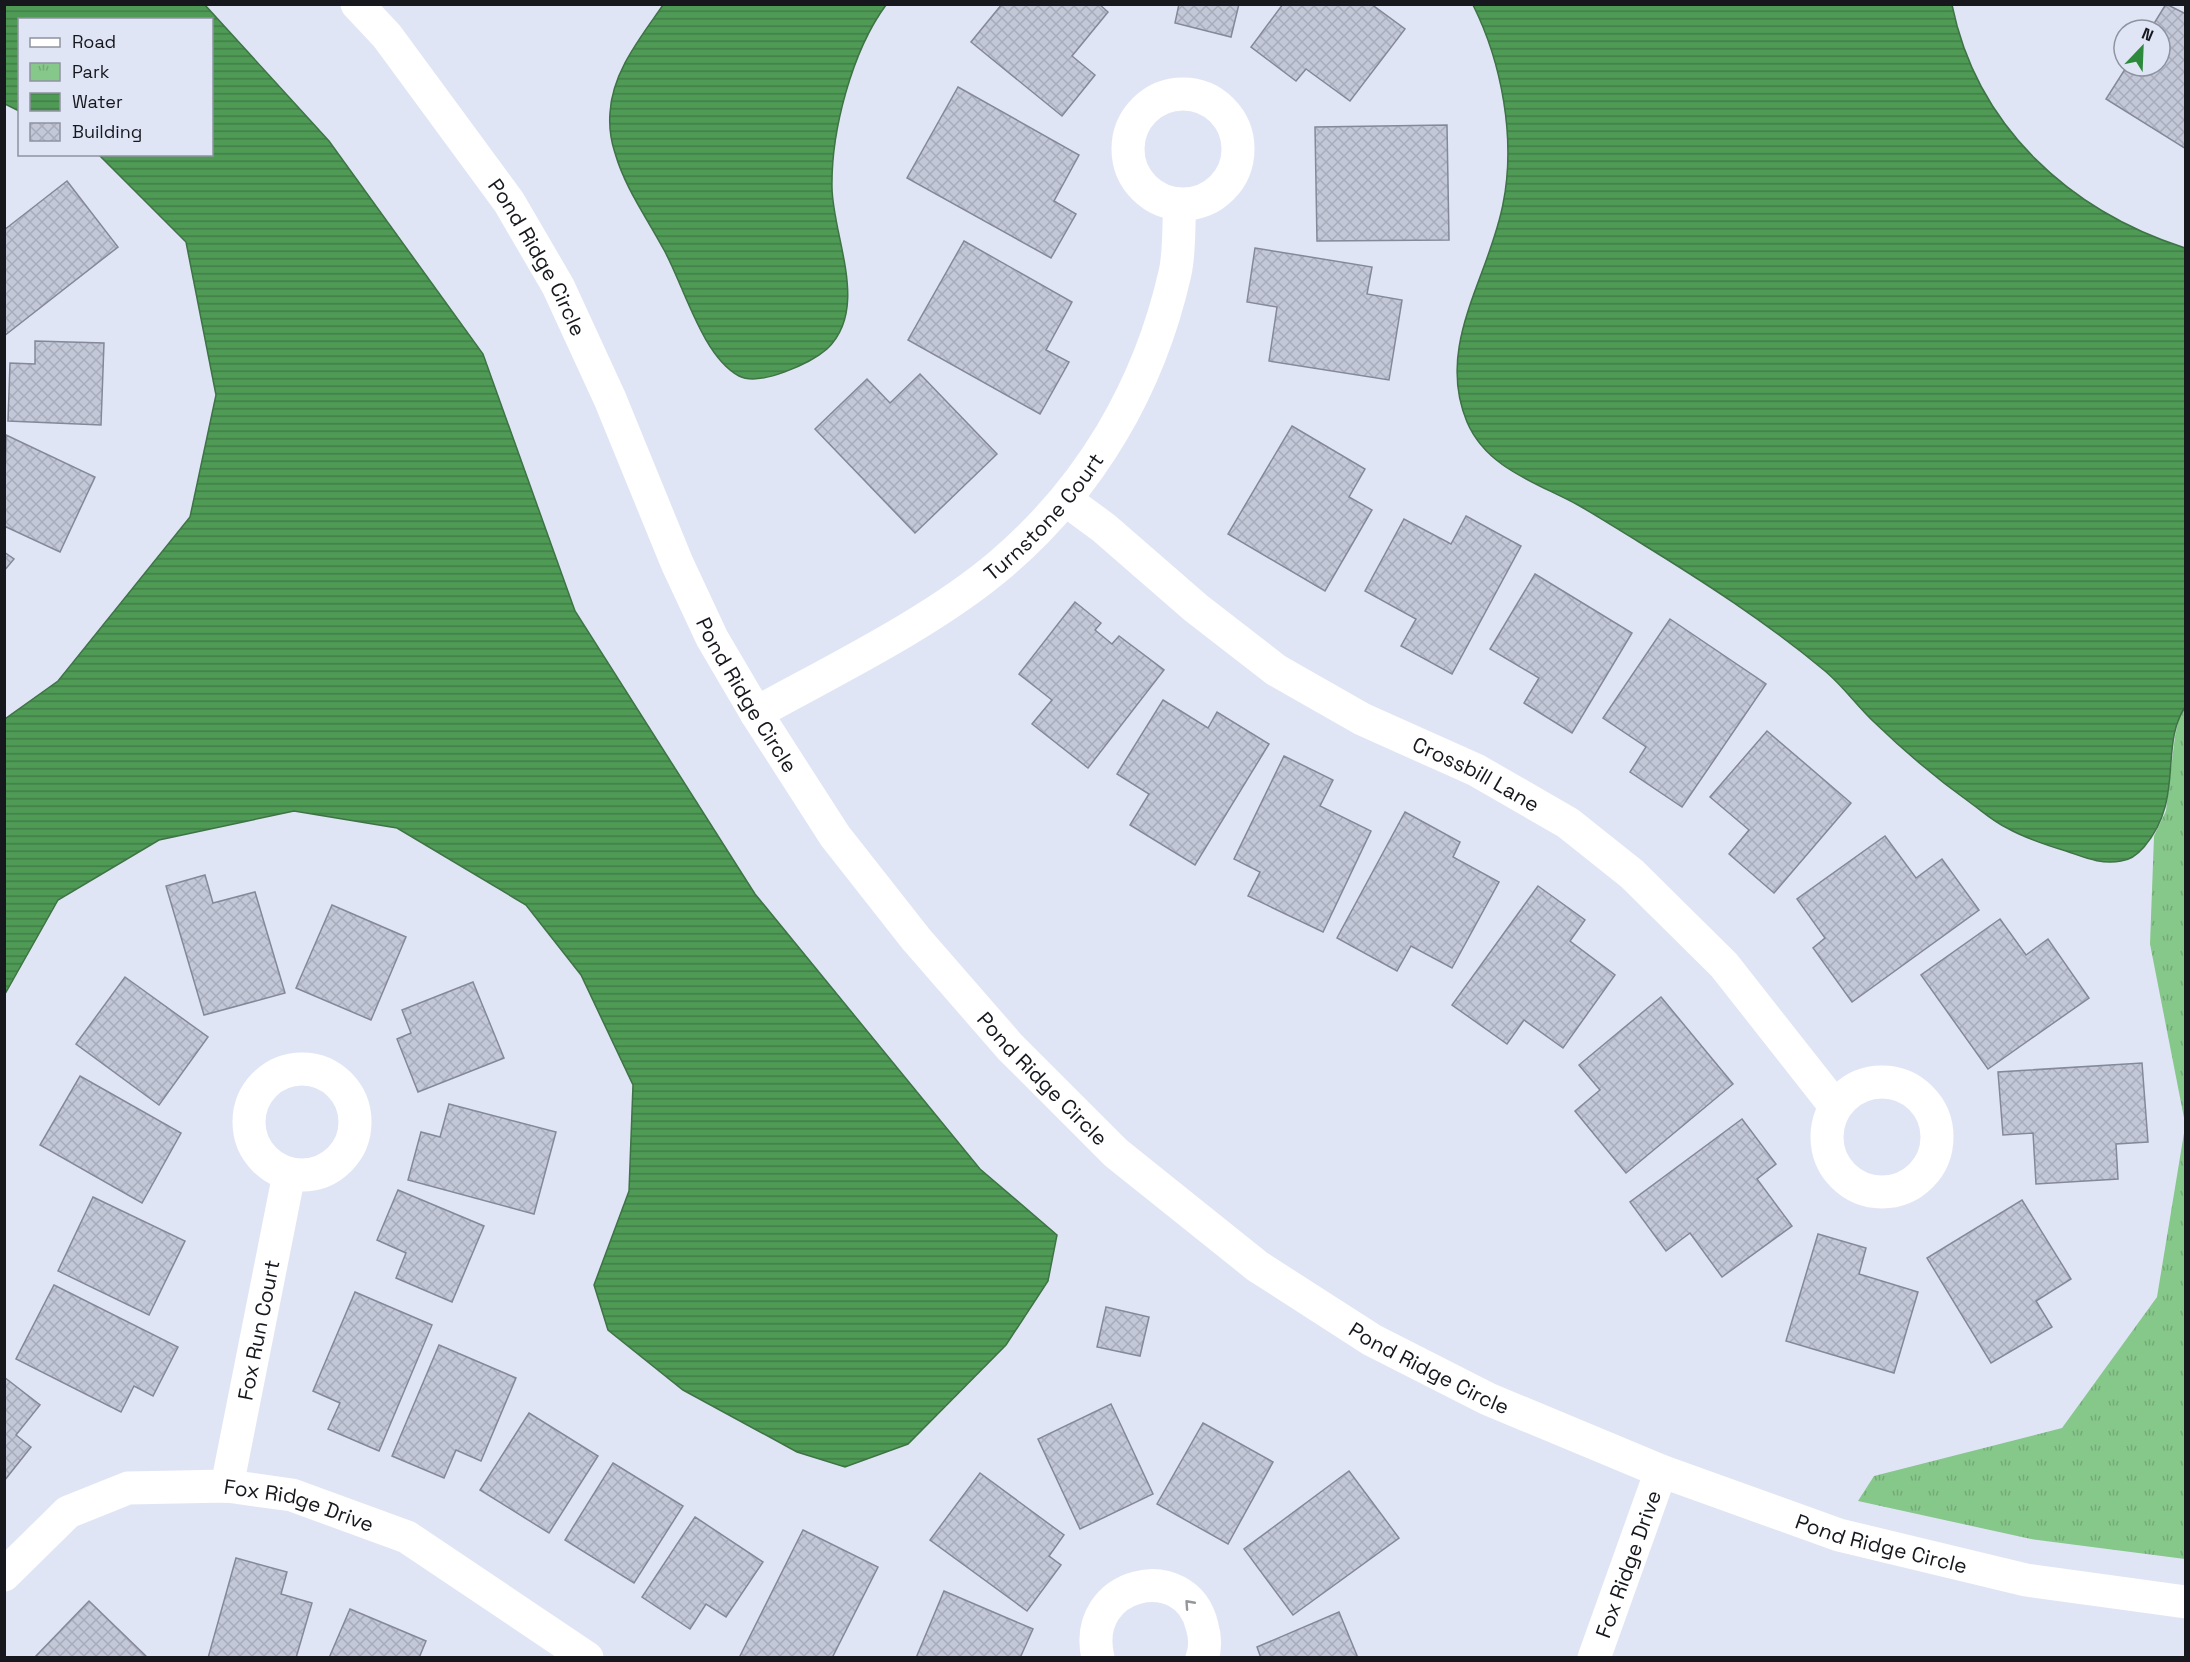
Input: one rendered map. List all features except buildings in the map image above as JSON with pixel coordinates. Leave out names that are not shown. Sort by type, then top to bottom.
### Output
[{"type":"street","name":"Pond Ridge Circle","points":[[357,4],[387,36],[509,202],[558,286],[610,399],[677,563],[712,638],[756,713],[835,836],[916,939],[1010,1047],[1116,1153],[1257,1266],[1372,1340],[1488,1399],[1661,1471],[1839,1534],[2026,1580],[2186,1602]]},
{"type":"street","name":"Turnstone Court","points":[[756,713],[928,615],[1000,565],[1066,500],[1100,455],[1130,405],[1156,340],[1175,271],[1180,205]]},
{"type":"street","name":"Crossbill Lane","points":[[1066,500],[1104,528],[1196,608],[1276,670],[1362,719],[1476,770],[1568,823],[1632,874],[1724,965],[1835,1106]]},
{"type":"street","name":"Fox Run Court","points":[[227,1486],[289,1174]]},
{"type":"street","name":"Fox Ridge Drive","points":[[1594,1658],[1661,1471]]},
{"type":"street","name":"Fox Ridge Drive","points":[[4,1575],[68,1512],[128,1488],[227,1486],[292,1495],[407,1537],[587,1658]]},
{"type":"street","points":[[1098,1658],[1095,1643],[1096,1626],[1104,1610],[1115,1597],[1130,1588],[1146,1585],[1164,1587],[1179,1594],[1192,1605],[1201,1620],[1205,1637],[1202,1658]]},
{"type":"green space","points":[[2185,707],[2185,1123],[2150,944],[2154,836],[2166,811],[2175,736],[2180,715]]},
{"type":"green space","points":[[2185,1127],[2185,1559],[2031,1539],[1858,1501],[1874,1476],[2062,1428],[2157,1297]]},
{"type":"water","points":[[5,4],[205,5],[329,141],[483,354],[575,611],[755,894],[980,1169],[1057,1235],[1048,1281],[1006,1345],[908,1444],[845,1467],[797,1452],[683,1390],[608,1330],[594,1285],[629,1191],[633,1085],[581,975],[526,905],[397,828],[294,811],[159,840],[58,900],[5,994],[5,719],[58,681],[190,517],[216,395],[186,242],[100,156],[213,156],[213,18],[18,18],[18,110],[5,104]]},
{"type":"water","points":[[663,5],[886,5],[863,45],[854,68],[835,142],[832,188],[846,272],[848,293],[846,314],[840,332],[827,349],[809,361],[785,372],[748,379],[739,376],[714,353],[695,319],[664,250],[630,191],[619,166],[610,118],[616,83],[637,42]]},
{"type":"water","points":[[1473,5],[1952,5],[1964,49],[1983,89],[2006,126],[2035,158],[2067,187],[2104,212],[2143,232],[2185,248],[2185,707],[2177,723],[2173,739],[2164,810],[2156,829],[2144,847],[2136,854],[2128,859],[2114,862],[2093,860],[2036,841],[1998,823],[1909,755],[1832,677],[1757,619],[1711,587],[1578,505],[1515,473],[1487,452],[1476,438],[1467,422],[1459,394],[1457,366],[1468,312],[1503,204],[1508,154],[1504,102],[1499,76],[1492,51]]}]
